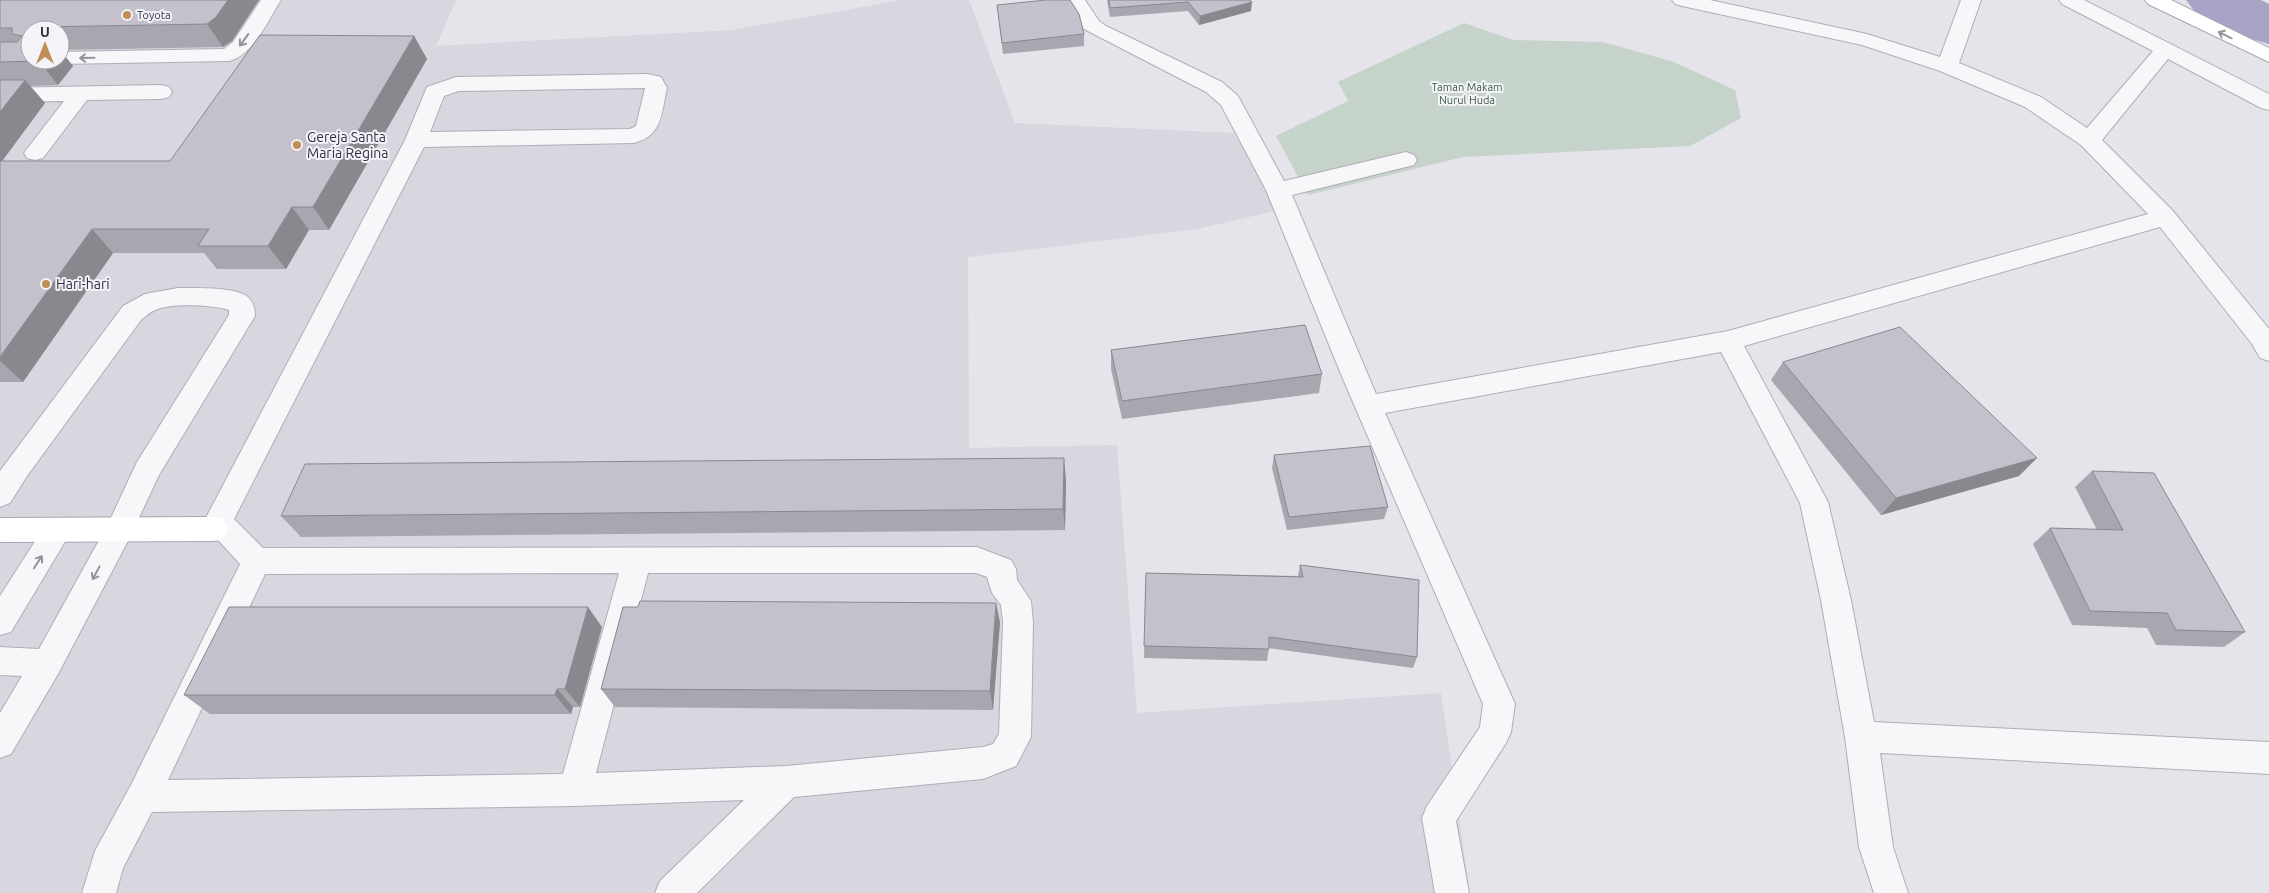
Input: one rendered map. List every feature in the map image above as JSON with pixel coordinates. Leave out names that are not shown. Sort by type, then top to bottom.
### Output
[{"type":"main road","points":[[2155,0],[2269,56]]},
{"type":"main road","points":[[0,530],[214,529]]},
{"type":"street","points":[[70,58],[229,54],[241,46],[271,0]]},
{"type":"street","points":[[1075,0],[1091,25],[1214,87],[1230,100],[1278,190],[1368,406],[1499,704],[1495,732],[1439,818],[1452,893]]},
{"type":"street","points":[[1682,0],[1867,40],[1947,66],[2033,102],[2089,140],[2166,217],[2262,338],[2269,351]]},
{"type":"street","points":[[1947,66],[1971,0]]},
{"type":"street","points":[[2069,0],[2269,103]]},
{"type":"street","points":[[2089,140],[2165,50]]},
{"type":"street","points":[[214,529],[416,140],[435,92],[456,84],[648,81],[652,82],[656,88],[647,126],[645,130],[634,136],[416,140]]},
{"type":"street","points":[[0,95],[161,92]]},
{"type":"street","points":[[35,153],[82,93]]},
{"type":"street","points":[[1278,190],[1406,160]]},
{"type":"street","points":[[1368,406],[1728,341],[2166,217]]},
{"type":"street","points":[[0,495],[57,414],[132,313],[140,305],[168,297],[229,300],[237,302],[242,308],[242,316],[146,470],[119,530],[47,664],[0,743]]},
{"type":"street","points":[[1728,341],[1814,502],[1836,600],[1861,738],[1876,847],[1891,893]]},
{"type":"street","points":[[143,796],[575,790],[786,782],[983,763],[1004,755],[1015,737],[1018,622],[1016,601],[1003,584],[1001,569],[977,560],[256,561],[225,528],[214,529]]},
{"type":"street","points":[[0,622],[58,530]]},
{"type":"street","points":[[575,790],[637,560]]},
{"type":"street","points":[[100,893],[107,863],[143,796],[256,561]]},
{"type":"street","points":[[0,661],[47,664]]},
{"type":"street","points":[[1861,738],[2269,758]]},
{"type":"street","points":[[672,893],[786,782]]},
{"type":"shaded area","points":[[0,0],[456,0],[436,46],[732,30],[902,0],[969,0],[1015,123],[1234,133],[1280,210],[1197,229],[968,257],[969,448],[1117,445],[1137,713],[1441,693],[1470,893],[0,893]]},
{"type":"green space","name":"Taman Makam Nurul Huda","points":[[1464,23],[1513,40],[1603,42],[1674,62],[1735,90],[1741,118],[1690,146],[1463,157],[1308,195],[1276,136],[1348,101],[1338,82]]},
{"type":"building","points":[[0,0],[228,0],[216,17],[207,24],[70,26],[70,20],[20,20],[20,36],[12,34],[12,28],[0,28]]},
{"type":"building","points":[[1046,0],[1070,0],[1079,14],[1084,34],[1002,43],[997,5]]},
{"type":"building","points":[[1109,0],[1250,0],[1252,2],[1200,16],[1188,2],[1110,8]]},
{"type":"building","points":[[260,35],[414,36],[313,207],[292,207],[268,246],[198,246],[209,229],[92,229],[0,357],[0,161],[170,161]]},
{"type":"building","points":[[20,38],[20,61],[0,62],[0,42],[17,42]]},
{"type":"building","points":[[0,80],[25,80],[0,112]]},
{"type":"building","points":[[1305,325],[1322,374],[1122,401],[1111,350]]},
{"type":"building","points":[[1900,327],[2037,458],[1896,498],[1783,362]]},
{"type":"building","points":[[1370,446],[1388,507],[1289,517],[1274,455]]},
{"type":"building","points":[[1064,458],[1063,509],[281,516],[305,464]]},
{"type":"building","points":[[2092,471],[2154,473],[2245,632],[2176,630],[2167,613],[2090,611],[2050,528],[2123,530]]},
{"type":"building","points":[[1300,565],[1419,580],[1417,657],[1269,637],[1269,649],[1144,646],[1146,573],[1303,577]]},
{"type":"building","points":[[640,601],[996,603],[990,691],[601,689],[623,607],[638,607]]},
{"type":"building","points":[[229,607],[588,607],[565,689],[557,689],[555,695],[184,695]]},
{"type":"waterway","points":[[2215,0],[2269,26]]},
{"type":"place","name":"Toyota","points":[[127,15]]},
{"type":"place","name":"Gereja Santa Maria Regina","points":[[297,145]]},
{"type":"place","name":"Hari-hari","points":[[46,284]]}]
